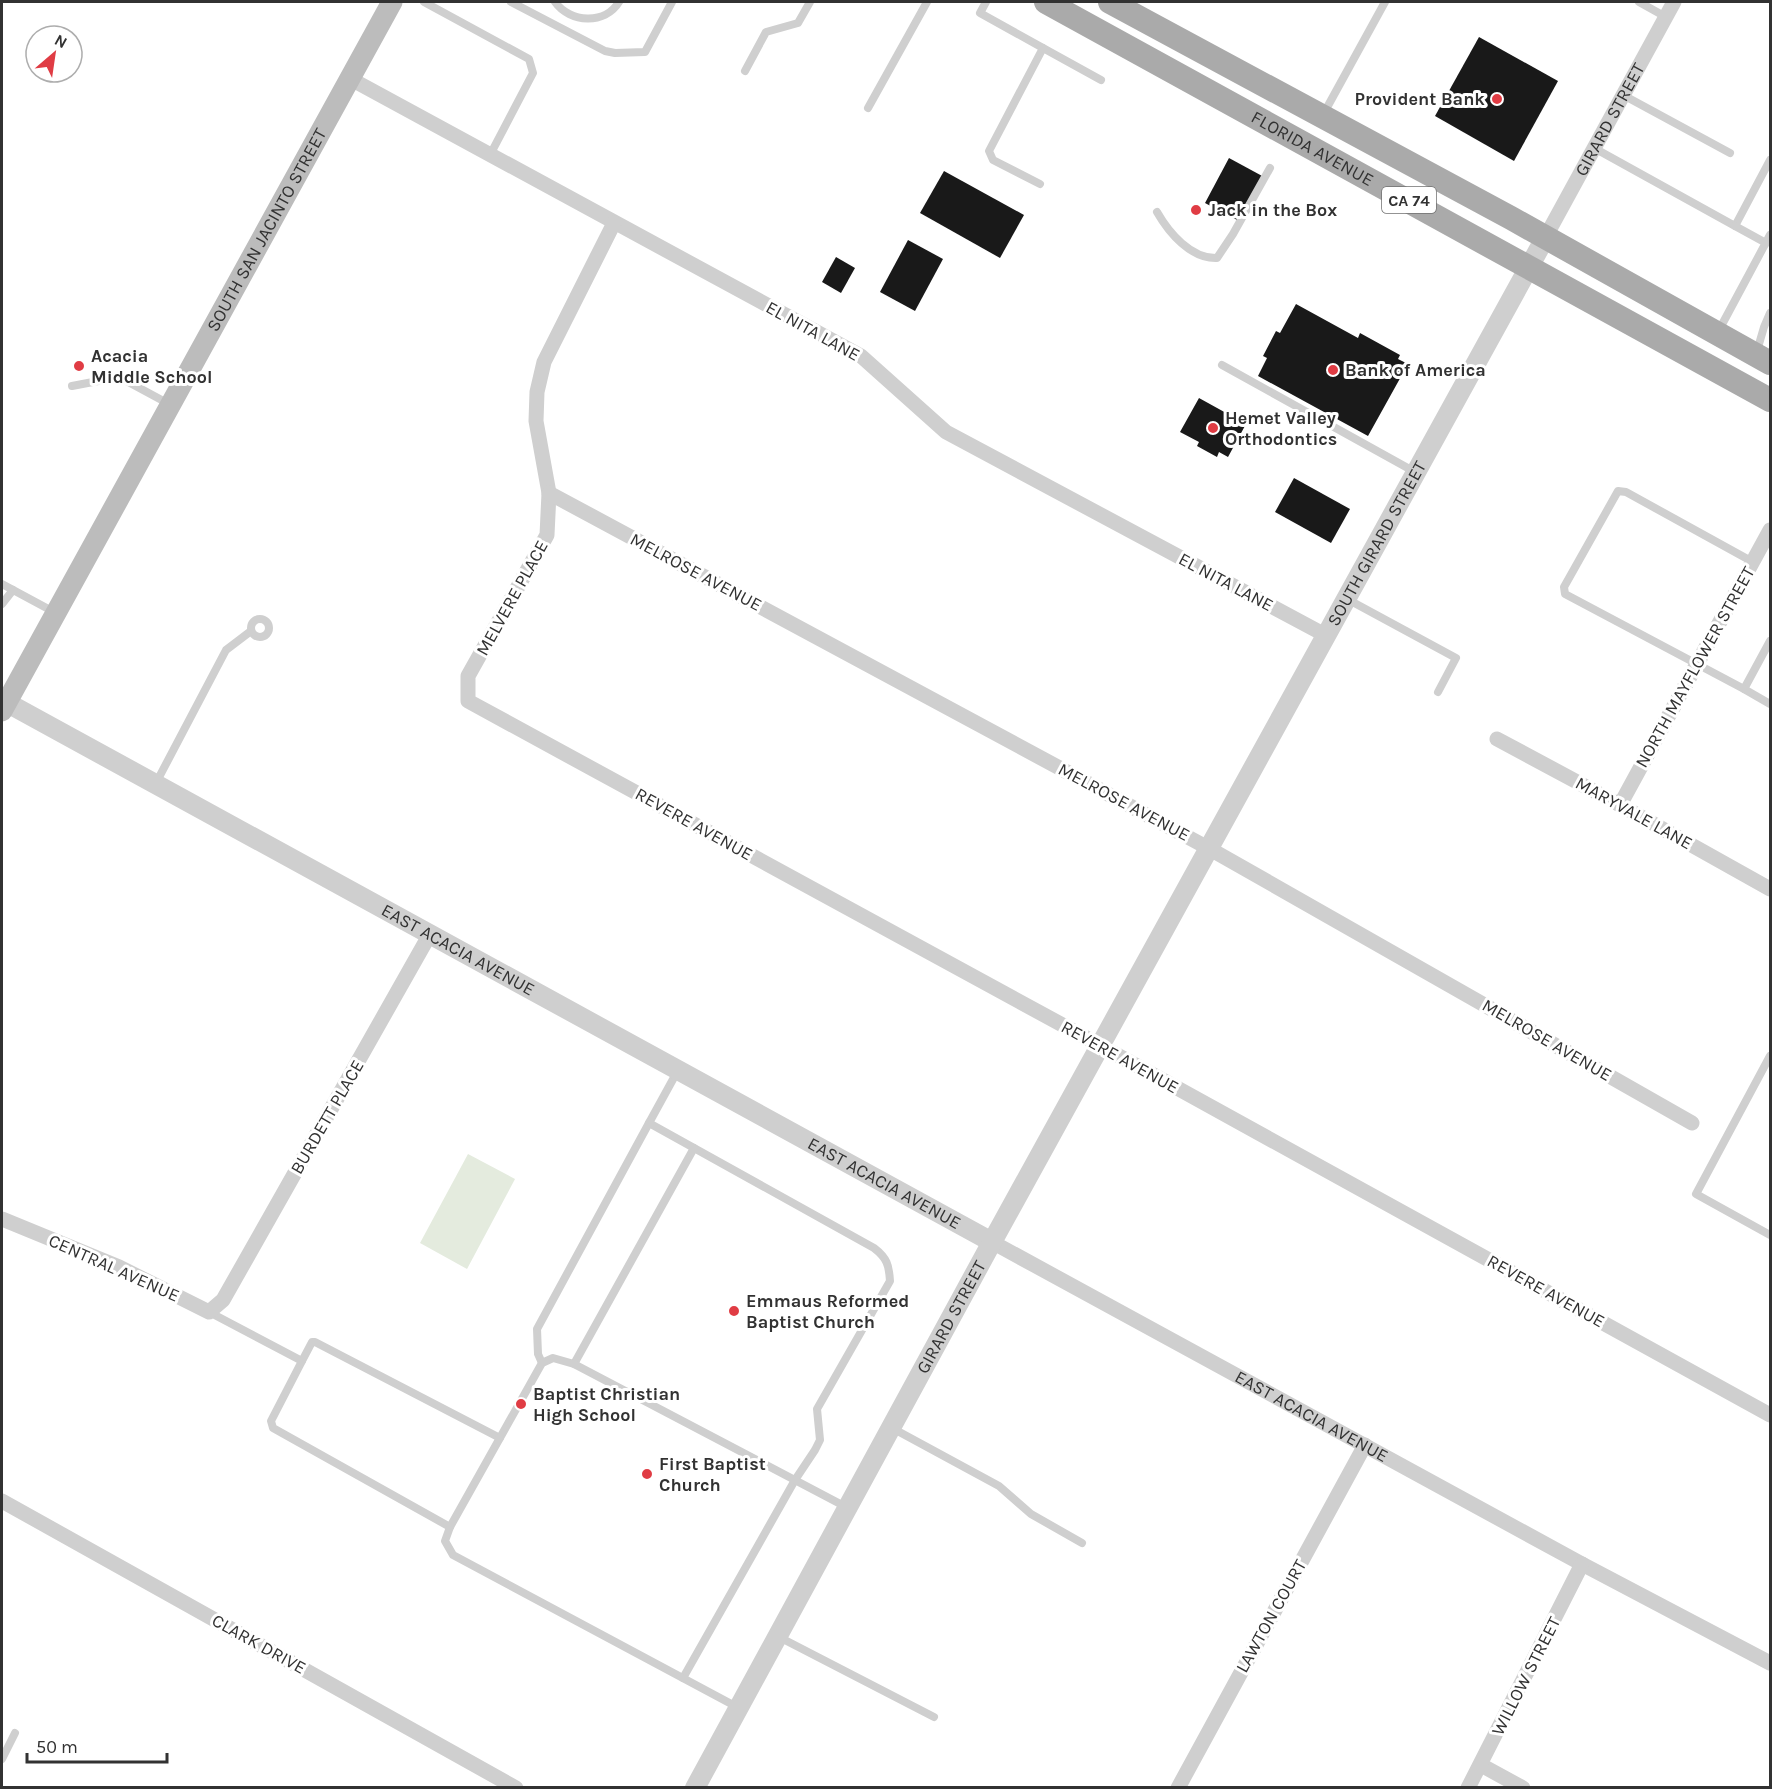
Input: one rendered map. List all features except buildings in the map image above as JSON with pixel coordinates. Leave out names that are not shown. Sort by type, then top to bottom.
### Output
[{"type":"main road","name":"SOUTH SAN JACINTO STREET","points":[[3,704],[392,2]]},
{"type":"main road","name":"FLORIDA AVENUE","points":[[1046,2],[1530,266],[1770,400]]},
{"type":"main road","name":"FLORIDA AVENUE","points":[[1110,2],[1763,358]]},
{"type":"street","name":"GIRARD STREET","points":[[1545,238],[1674,2]]},
{"type":"street","name":"EL NITA LANE","points":[[349,78],[861,356],[946,432],[1327,636]]},
{"type":"street","name":"MELVERE PLACE","points":[[468,702],[468,676],[547,535],[549,493],[536,421],[537,392],[544,362],[614,223]]},
{"type":"street","name":"SOUTH GIRARD STREET","points":[[1210,849],[1545,238]]},
{"type":"street","name":"MELROSE AVENUE","points":[[549,493],[1210,849],[1692,1123]]},
{"type":"street","name":"NORTH MAYFLOWER STREET","points":[[1620,805],[1770,530]]},
{"type":"street","name":"REVERE AVENUE","points":[[468,702],[1101,1046],[1770,1415]]},
{"type":"street","name":"EAST ACACIA AVENUE","points":[[3,704],[155,784],[1582,1564],[1770,1663]]},
{"type":"street","name":"MARYVALE LANE","points":[[1497,739],[1770,889]]},
{"type":"street","name":"GIRARD STREET","points":[[695,1788],[992,1242],[1210,849]]},
{"type":"street","name":"BURDETT PLACE","points":[[208,1312],[223,1300],[430,934]]},
{"type":"street","name":"CENTRAL AVENUE","points":[[2,1220],[119,1268],[208,1312]]},
{"type":"street","name":"LAWTON COURT","points":[[1178,1788],[1365,1445]]},
{"type":"street","name":"CLARK DRIVE","points":[[2,1501],[516,1788]]},
{"type":"street","name":"WILLOW STREET","points":[[1468,1788],[1582,1564]]},
{"type":"street","points":[[1481,1765],[1522,1788]]},
{"type":"lane","points":[[424,2],[529,59],[533,73],[490,155]]},
{"type":"lane","points":[[511,2],[605,51],[615,53],[645,52],[672,2]]},
{"type":"lane","points":[[555,2],[559,7],[580,18],[590,19],[608,14],[619,2]]},
{"type":"lane","points":[[745,71],[766,32],[798,23],[810,2]]},
{"type":"lane","points":[[868,108],[927,2]]},
{"type":"lane","points":[[986,2],[980,13],[1101,80]]},
{"type":"lane","points":[[1322,117],[1385,2]]},
{"type":"lane","points":[[1639,2],[1666,17]]},
{"type":"lane","points":[[1040,184],[993,160],[988,151],[1043,48]]},
{"type":"lane","points":[[1623,95],[1730,153]]},
{"type":"lane","points":[[1594,148],[1766,243]]},
{"type":"lane","points":[[1735,226],[1770,160]]},
{"type":"lane","points":[[1156,213],[1168,232],[1186,246],[1208,258],[1217,258],[1270,168]]},
{"type":"lane","points":[[1717,333],[1770,235]]},
{"type":"lane","points":[[1763,358],[1764,327],[1770,313]]},
{"type":"lane","points":[[1222,365],[1416,473]]},
{"type":"lane","points":[[72,386],[119,377],[170,405]]},
{"type":"lane","points":[[1753,562],[1626,492],[1617,491],[1564,587],[1565,594],[1770,704]]},
{"type":"lane","points":[[2,584],[55,613]]},
{"type":"lane","points":[[2,604],[13,590]]},
{"type":"lane","points":[[1347,599],[1456,658],[1438,692]]},
{"type":"lane","points":[[155,784],[226,650],[251,631]]},
{"type":"lane","points":[[1743,689],[1770,641]]},
{"type":"lane","points":[[1770,1056],[1696,1194],[1770,1235]]},
{"type":"lane","points":[[542,1363],[537,1354],[537,1329],[678,1070]]},
{"type":"lane","points":[[649,1123],[874,1248],[884,1255],[889,1265],[890,1281],[817,1409],[820,1440],[815,1450],[795,1480],[683,1678]]},
{"type":"lane","points":[[574,1364],[694,1148]]},
{"type":"lane","points":[[208,1312],[302,1361]]},
{"type":"lane","points":[[450,1527],[273,1428],[271,1421],[312,1342],[500,1438]]},
{"type":"lane","points":[[739,1707],[453,1555],[445,1541],[450,1527],[542,1363],[553,1358],[574,1364],[848,1508]]},
{"type":"lane","points":[[891,1428],[999,1486],[1031,1515],[1082,1544]]},
{"type":"lane","points":[[777,1637],[934,1717]]},
{"type":"lane","points":[[2,1759],[15,1733]]},
{"type":"shaded area","points":[[468,1154],[515,1179],[467,1269],[420,1243]]},
{"type":"place","name":"Provident Bank","points":[[1497,99]]},
{"type":"place","name":"Jack in the Box","points":[[1196,210]]},
{"type":"place","name":"Acacia Middle School","points":[[79,366]]},
{"type":"place","name":"Bank of America","points":[[1333,370]]},
{"type":"place","name":"Hemet Valley Orthodontics","points":[[1213,428]]},
{"type":"place","name":"Emmaus Reformed Baptist Church","points":[[734,1311]]},
{"type":"place","name":"Baptist Christian High School","points":[[521,1404]]},
{"type":"place","name":"First Baptist Church","points":[[647,1474]]}]
